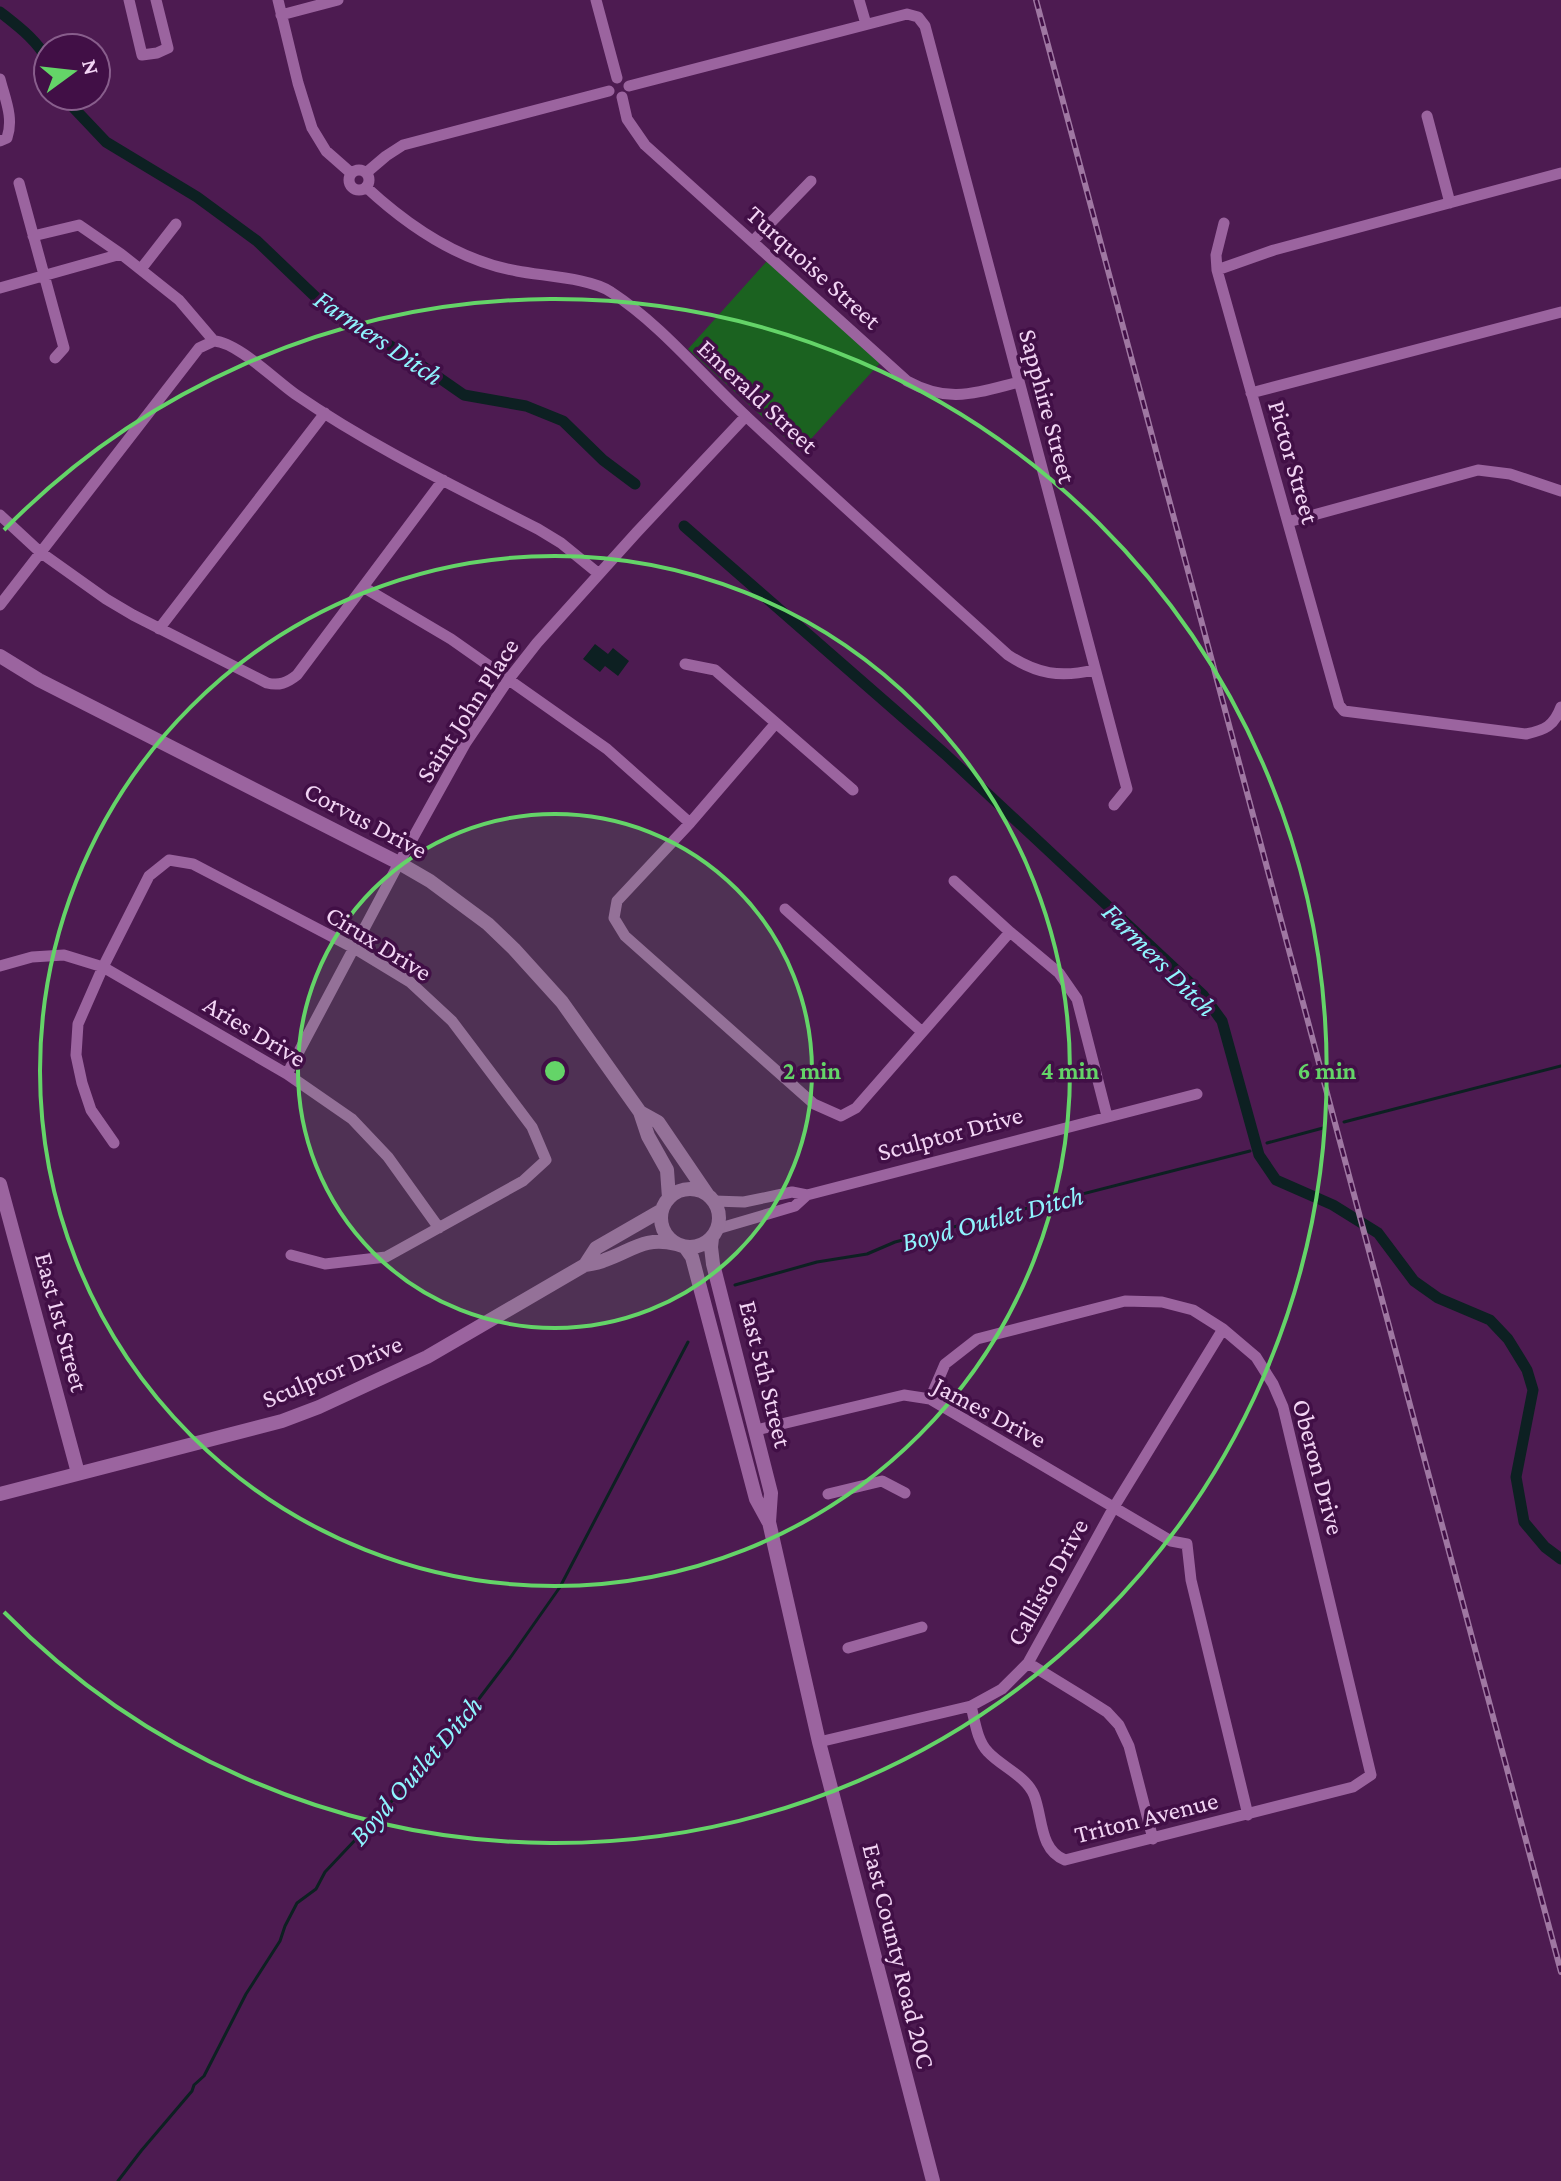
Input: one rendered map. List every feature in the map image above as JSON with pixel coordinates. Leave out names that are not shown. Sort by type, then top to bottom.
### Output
[{"type":"street","points":[[129,0],[142,55],[168,48],[156,0]]},
{"type":"street","points":[[278,0],[312,128],[326,151],[351,173]]},
{"type":"street","points":[[281,15],[338,0]]},
{"type":"street","points":[[596,0],[617,78]]},
{"type":"street","points":[[629,86],[866,24],[859,0]]},
{"type":"street","name":"Sapphire Street","points":[[866,24],[907,14],[918,17],[925,26],[1127,789],[1114,805]]},
{"type":"street","points":[[617,78],[625,80],[629,86],[628,93],[622,97],[613,96],[609,91],[610,84],[617,78]]},
{"type":"street","points":[[0,79],[10,130],[7,138],[0,141]]},
{"type":"street","points":[[366,173],[403,145],[609,91]]},
{"type":"street","name":"Turquoise Street","points":[[622,97],[627,119],[645,145],[907,381],[927,392],[963,395],[1019,382]]},
{"type":"street","points":[[1427,116],[1450,203]]},
{"type":"street","points":[[359,170],[366,173],[369,180],[366,187],[358,190],[352,187],[349,181],[351,173],[359,170]]},
{"type":"street","points":[[1217,270],[1274,250],[1561,173]]},
{"type":"street","points":[[753,241],[811,181]]},
{"type":"street","points":[[19,183],[64,348],[55,358]]},
{"type":"street","name":"Emerald Street","points":[[366,187],[422,231],[466,255],[515,271],[566,278],[608,289],[650,323],[746,416],[1008,655],[1025,666],[1046,673],[1072,675],[1094,670]]},
{"type":"street","name":"Pictor Street","points":[[1224,223],[1216,255],[1217,270],[1339,705],[1344,711],[1526,734],[1553,724],[1561,707]]},
{"type":"street","points":[[141,269],[176,224]]},
{"type":"street","points":[[33,236],[79,225],[179,300],[214,341],[232,346],[325,413],[443,480],[538,529],[599,574]]},
{"type":"street","points":[[0,288],[121,254]]},
{"type":"street","points":[[1251,393],[1561,312]]},
{"type":"street","points":[[0,605],[199,348],[214,341]]},
{"type":"street","points":[[159,629],[325,413]]},
{"type":"street","name":"Saint John Place","points":[[287,1074],[465,744],[508,680],[599,574],[746,416]]},
{"type":"street","points":[[1288,522],[1478,470],[1510,474],[1561,491]]},
{"type":"street","points":[[0,515],[40,552],[106,599],[267,683],[282,684],[297,675],[443,480]]},
{"type":"street","points":[[363,587],[430,625],[607,749],[690,823]]},
{"type":"street","name":"Corvus Drive","points":[[0,656],[39,680],[399,863],[488,924],[523,957],[562,1002],[640,1112],[648,1136],[667,1170],[666,1204]]},
{"type":"street","points":[[685,664],[715,670],[853,790]]},
{"type":"street","points":[[776,723],[690,823],[617,901],[614,918],[625,936],[814,1104],[841,1116],[856,1108],[1010,932]]},
{"type":"street","name":"Cirux Drive","points":[[103,967],[149,876],[169,860],[193,864],[354,948],[410,982],[452,1021],[532,1127],[546,1160],[523,1181],[439,1228]]},
{"type":"street","points":[[954,881],[1059,973],[1077,999],[1107,1116]]},
{"type":"street","points":[[785,909],[921,1031]]},
{"type":"street","name":"Aries Drive","points":[[0,966],[32,957],[64,955],[103,967],[287,1074],[352,1119],[388,1157],[439,1228]]},
{"type":"street","points":[[103,967],[78,1024],[76,1055],[91,1110],[114,1143]]},
{"type":"street","name":"Sculptor Drive","points":[[711,1198],[744,1202],[792,1192],[807,1195],[1197,1094]]},
{"type":"street","name":"Corvus Drive","points":[[640,1112],[658,1122],[711,1198]]},
{"type":"street","name":"East 1st Street","points":[[0,1184],[78,1473]]},
{"type":"street","points":[[692,1189],[711,1198],[718,1210],[715,1234],[705,1244],[695,1247],[680,1245],[668,1237],[661,1220],[666,1204],[676,1193],[692,1189]]},
{"type":"street","name":"Sculptor Drive","points":[[715,1234],[795,1206],[807,1195]]},
{"type":"street","name":"Sculptor Drive","points":[[585,1265],[596,1248],[666,1204]]},
{"type":"street","points":[[291,1255],[325,1264],[386,1257],[439,1228]]},
{"type":"street","name":"East 5th Street","points":[[715,1234],[711,1247],[713,1264],[771,1493],[769,1522]]},
{"type":"street","name":"Sculptor Drive","points":[[0,1494],[282,1421],[427,1357],[585,1265],[605,1260],[642,1243],[664,1241],[680,1245]]},
{"type":"street","name":"East 5th Street","points":[[680,1245],[692,1257],[756,1499],[769,1522],[819,1742]]},
{"type":"street","name":"Oberon Drive","points":[[930,1399],[945,1364],[977,1339],[1125,1301],[1162,1302],[1193,1310],[1223,1329],[1256,1357],[1283,1407],[1371,1775]]},
{"type":"street","name":"Callisto Drive","points":[[819,1742],[971,1706],[1002,1689],[1028,1663],[1114,1507],[1223,1329]]},
{"type":"street","name":"James Drive","points":[[756,1430],[904,1395],[930,1399],[1171,1541],[1187,1544],[1191,1580],[1248,1815]]},
{"type":"street","points":[[828,1494],[882,1481],[905,1493]]},
{"type":"street","points":[[848,1648],[922,1627]]},
{"type":"street","points":[[1028,1663],[1107,1712],[1119,1725],[1129,1746],[1153,1839]]},
{"type":"street","name":"Triton Avenue","points":[[971,1706],[979,1735],[988,1752],[1033,1792],[1047,1845],[1058,1857],[1072,1859],[1248,1815],[1353,1787],[1371,1775]]},
{"type":"street","name":"East County Road 20C","points":[[819,1742],[933,2181]]},
{"type":"green space","points":[[767,261],[880,363],[800,451],[688,349]]},
{"type":"shaded area","points":[[595,644],[608,654],[613,648],[629,661],[618,676],[605,666],[600,672],[583,659]]},
{"type":"waterway","name":"Farmers Ditch","points":[[0,12],[32,39]]},
{"type":"waterway","name":"Farmers Ditch","points":[[78,112],[106,142],[197,197],[257,241],[325,306],[464,395],[526,406],[563,421],[603,460],[635,484]]},
{"type":"waterway","name":"Farmers Ditch","points":[[684,526],[945,754],[1203,995],[1222,1021],[1259,1155],[1276,1180],[1333,1205],[1378,1233],[1414,1281],[1438,1298],[1490,1320],[1508,1339],[1527,1370],[1533,1390],[1516,1477],[1524,1522],[1545,1547],[1561,1559]]},
{"type":"waterway","name":"Boyd Outlet Ditch","points":[[1344,1122],[1561,1066]]},
{"type":"waterway","name":"Boyd Outlet Ditch","points":[[1267,1143],[1323,1128]]},
{"type":"waterway","name":"Boyd Outlet Ditch","points":[[735,1285],[817,1262],[867,1254],[895,1242],[1250,1151]]},
{"type":"waterway","name":"Boyd Outlet Ditch","points":[[118,2181],[204,2076],[246,1994],[280,1941],[297,1903],[316,1889],[325,1872],[440,1750],[560,1587],[688,1342]]},
{"type":"railway","points":[[1036,0],[1561,1972]]}]
